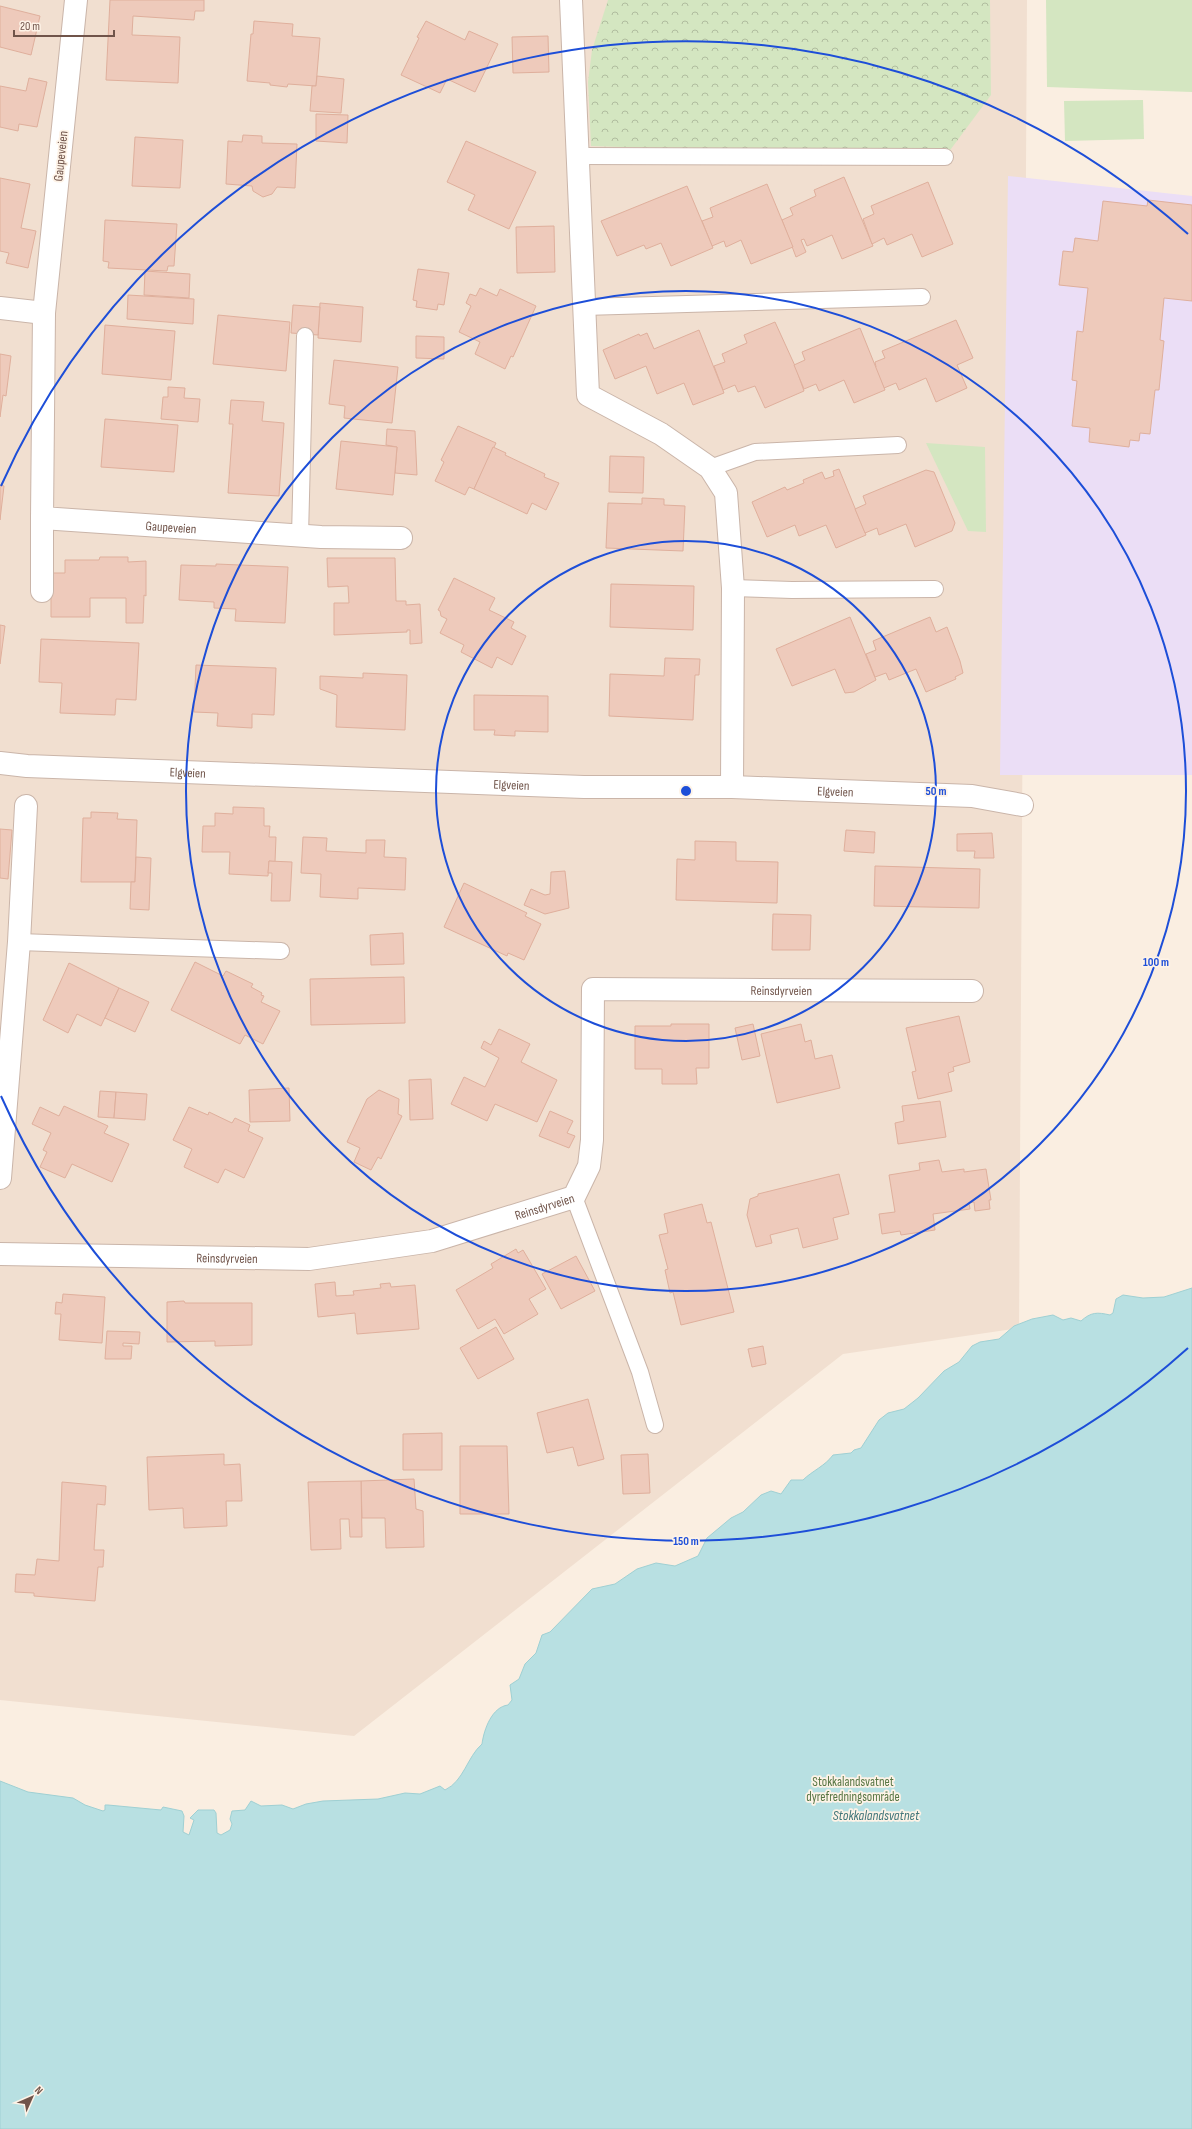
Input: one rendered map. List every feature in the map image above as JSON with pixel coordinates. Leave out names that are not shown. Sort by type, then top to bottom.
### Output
[{"type":"street","name":"Gaupeveien","points":[[42,591],[44,313],[76,0]]},
{"type":"street","points":[[571,0],[588,395],[661,434],[710,468],[726,493],[733,588],[732,787]]},
{"type":"street","points":[[0,308],[44,313]]},
{"type":"street","name":"Gaupeveien","points":[[42,518],[300,536],[401,538]]},
{"type":"street","name":"Elgveien","points":[[0,763],[27,766],[584,787],[732,787],[972,796],[1022,805]]},
{"type":"street","points":[[0,1178],[19,942],[26,806]]},
{"type":"street","name":"Reinsdyrveien","points":[[0,1254],[309,1259],[432,1241],[574,1197],[589,1166],[592,1140],[593,989],[972,991]]},
{"type":"lane","points":[[578,156],[945,157]]},
{"type":"lane","points":[[584,307],[922,297]]},
{"type":"lane","points":[[300,536],[305,336]]},
{"type":"lane","points":[[710,468],[754,452],[898,445]]},
{"type":"lane","points":[[733,588],[792,590],[935,589]]},
{"type":"lane","points":[[19,942],[281,951]]},
{"type":"lane","points":[[574,1197],[640,1372],[655,1425]]},
{"type":"shaded area","points":[[0,0],[1027,0],[1019,1328],[843,1354],[354,1736],[0,1700]]},
{"type":"shaded area","points":[[1008,176],[1192,196],[1192,775],[1000,775]]},
{"type":"green space","points":[[608,0],[990,0],[991,95],[945,157],[591,146],[588,82],[592,50]]},
{"type":"green space","points":[[1046,0],[1192,0],[1192,92],[1047,87]]},
{"type":"green space","points":[[1143,100],[1144,139],[1065,141],[1064,101]]},
{"type":"green space","points":[[926,443],[985,447],[986,532],[968,531]]},
{"type":"water","name":"Stokkalandsvatnet","points":[[1192,1288],[1192,2129],[0,2129],[0,1781],[28,1792],[73,1798],[85,1805],[103,1811],[105,1810],[105,1805],[108,1805],[161,1810],[163,1807],[182,1811],[184,1816],[183,1832],[189,1835],[194,1820],[190,1818],[198,1810],[214,1810],[216,1813],[217,1833],[221,1835],[230,1830],[232,1824],[230,1819],[232,1811],[245,1810],[251,1801],[261,1806],[282,1805],[293,1809],[306,1804],[323,1801],[378,1799],[405,1793],[420,1794],[440,1786],[445,1790],[457,1781],[477,1749],[482,1744],[487,1726],[493,1714],[502,1707],[508,1705],[512,1700],[510,1685],[519,1679],[525,1664],[536,1653],[542,1635],[550,1632],[592,1589],[615,1584],[637,1569],[656,1563],[675,1566],[698,1556],[707,1538],[731,1518],[743,1512],[761,1495],[771,1491],[781,1494],[791,1480],[803,1480],[833,1455],[851,1453],[854,1450],[861,1448],[879,1420],[888,1413],[904,1409],[918,1398],[944,1371],[959,1362],[972,1346],[980,1342],[999,1339],[1014,1326],[1032,1319],[1053,1315],[1063,1320],[1071,1318],[1081,1321],[1094,1314],[1101,1313],[1110,1315],[1113,1313],[1116,1299],[1123,1295],[1143,1298],[1164,1297]]},
{"type":"building","points":[[110,0],[204,0],[204,11],[195,11],[194,20],[133,16],[132,35],[180,37],[178,83],[106,80]]},
{"type":"building","points":[[0,6],[40,16],[31,55],[0,47]]},
{"type":"building","points":[[254,21],[293,24],[292,36],[320,38],[316,86],[288,84],[287,87],[270,85],[270,83],[247,81],[251,34],[253,34]]},
{"type":"building","points":[[426,21],[465,40],[469,31],[498,44],[475,92],[447,79],[440,93],[401,75],[419,38],[417,37]]},
{"type":"building","points":[[548,36],[549,72],[513,73],[512,37]]},
{"type":"building","points":[[317,76],[344,79],[341,113],[310,111],[312,86],[316,86]]},
{"type":"building","points":[[29,78],[47,82],[37,127],[19,124],[18,131],[0,127],[0,86],[26,91]]},
{"type":"building","points":[[316,114],[348,115],[347,143],[316,141]]},
{"type":"building","points":[[243,135],[262,136],[262,143],[297,144],[295,188],[277,187],[272,194],[263,197],[253,191],[252,186],[226,184],[228,141],[242,142]]},
{"type":"building","points":[[135,137],[183,140],[180,188],[132,186]]},
{"type":"building","points":[[466,141],[536,172],[509,229],[468,210],[475,195],[447,182]]},
{"type":"building","points":[[844,177],[873,246],[842,259],[832,235],[807,246],[804,239],[801,240],[806,252],[796,257],[782,220],[793,215],[790,208],[816,196],[814,190]]},
{"type":"building","points":[[0,178],[30,184],[21,228],[36,231],[28,268],[6,263],[9,253],[0,251]]},
{"type":"building","points":[[928,182],[953,244],[922,257],[912,234],[887,245],[884,238],[872,244],[863,219],[874,214],[871,206]]},
{"type":"building","points":[[767,184],[793,247],[751,264],[741,240],[726,247],[724,241],[712,246],[702,221],[713,217],[710,208]]},
{"type":"building","points":[[687,186],[713,248],[671,266],[661,243],[646,249],[644,245],[617,256],[601,221]]},
{"type":"building","points":[[1148,200],[1192,205],[1192,301],[1164,298],[1160,340],[1164,341],[1159,390],[1155,390],[1150,434],[1140,433],[1139,441],[1130,440],[1129,447],[1089,442],[1090,428],[1072,426],[1077,381],[1072,380],[1077,331],[1083,332],[1088,288],[1059,285],[1063,251],[1073,252],[1075,238],[1098,241],[1103,201],[1147,206]]},
{"type":"building","points":[[105,220],[177,224],[174,266],[168,266],[167,271],[108,268],[109,262],[103,261]]},
{"type":"building","points":[[554,226],[555,272],[517,273],[516,227]]},
{"type":"building","points":[[418,269],[449,273],[444,305],[438,304],[437,310],[416,307],[417,301],[413,300]]},
{"type":"building","points":[[145,271],[190,274],[189,298],[144,295]]},
{"type":"building","points":[[480,288],[497,296],[500,289],[536,306],[513,357],[511,356],[505,369],[475,354],[480,342],[459,332],[471,306],[466,303],[470,294],[476,296]]},
{"type":"building","points":[[128,295],[194,299],[193,324],[127,319]]},
{"type":"building","points":[[320,303],[363,307],[361,342],[318,338]]},
{"type":"building","points":[[293,305],[320,307],[318,335],[291,333]]},
{"type":"building","points":[[218,315],[290,322],[286,371],[213,364]]},
{"type":"building","points":[[956,320],[973,358],[957,365],[967,388],[936,402],[926,378],[899,390],[896,383],[884,388],[875,367],[875,362],[885,358],[882,351]]},
{"type":"building","points":[[775,322],[796,368],[804,391],[765,408],[755,386],[738,392],[735,385],[723,390],[714,366],[725,362],[722,354],[747,343],[744,335]]},
{"type":"building","points":[[105,325],[175,331],[171,380],[102,374]]},
{"type":"building","points":[[860,328],[885,390],[854,403],[844,380],[819,391],[816,384],[804,389],[794,365],[805,360],[802,352]]},
{"type":"building","points":[[699,330],[724,393],[693,405],[684,383],[657,394],[646,366],[615,379],[603,350],[639,334],[640,336],[647,333],[654,349]]},
{"type":"building","points":[[416,336],[444,337],[444,359],[416,358]]},
{"type":"building","points":[[0,354],[11,356],[6,396],[3,395],[0,417]]},
{"type":"building","points":[[334,360],[398,367],[392,423],[344,418],[345,406],[329,404]]},
{"type":"building","points":[[168,387],[185,388],[184,398],[200,399],[198,422],[161,419],[163,397],[168,397]]},
{"type":"building","points":[[231,400],[264,402],[262,421],[284,423],[279,496],[228,493],[233,424],[229,424]]},
{"type":"building","points":[[105,419],[178,425],[174,472],[101,467]]},
{"type":"building","points":[[458,426],[496,443],[474,489],[469,487],[465,495],[435,481],[444,462],[441,460]]},
{"type":"building","points":[[387,429],[415,431],[417,475],[395,473],[397,447],[386,445]]},
{"type":"building","points":[[341,441],[397,447],[393,495],[336,489]]},
{"type":"building","points":[[493,447],[506,453],[505,455],[545,474],[544,477],[559,483],[546,510],[532,503],[527,514],[474,489]]},
{"type":"building","points":[[610,456],[644,457],[643,493],[609,492]]},
{"type":"building","points":[[839,469],[866,535],[836,548],[826,525],[799,536],[795,525],[767,537],[752,502],[785,487],[787,490],[804,483],[803,480],[822,472],[825,479],[834,476],[833,471]]},
{"type":"building","points":[[926,470],[934,472],[955,523],[952,531],[915,547],[906,524],[879,535],[877,528],[865,533],[855,509],[866,504],[863,496]]},
{"type":"building","points":[[0,485],[4,486],[0,520]]},
{"type":"building","points":[[642,498],[664,499],[664,505],[685,506],[683,551],[606,548],[608,503],[642,504]]},
{"type":"building","points":[[100,557],[128,557],[128,562],[146,561],[146,596],[144,595],[143,623],[126,623],[126,598],[90,598],[90,617],[51,617],[51,573],[65,573],[65,560],[99,560]]},
{"type":"building","points":[[327,558],[395,558],[396,601],[406,601],[406,605],[420,604],[422,643],[410,644],[410,630],[407,630],[407,632],[334,635],[334,603],[349,603],[348,586],[328,587]]},
{"type":"building","points":[[216,564],[288,567],[285,623],[235,621],[236,609],[214,608],[214,602],[179,600],[181,565],[216,566]]},
{"type":"building","points":[[454,578],[495,598],[489,610],[514,622],[511,628],[526,636],[512,665],[497,657],[492,668],[461,652],[464,645],[440,633],[447,619],[441,616],[440,611],[438,610]]},
{"type":"building","points":[[611,584],[694,586],[693,630],[610,627]]},
{"type":"building","points":[[850,617],[876,680],[854,692],[845,693],[835,669],[792,686],[776,649]]},
{"type":"building","points":[[930,617],[936,632],[947,627],[963,673],[955,677],[956,679],[926,692],[916,669],[889,680],[886,673],[875,677],[866,654],[876,650],[873,641]]},
{"type":"building","points":[[0,625],[5,626],[0,664]]},
{"type":"building","points":[[41,639],[139,643],[136,700],[116,699],[115,715],[60,713],[62,683],[39,682]]},
{"type":"building","points":[[665,658],[700,659],[699,675],[695,675],[693,720],[609,716],[610,674],[664,676]]},
{"type":"building","points":[[196,665],[276,668],[274,715],[252,714],[252,728],[217,726],[218,713],[194,712]]},
{"type":"building","points":[[363,673],[407,675],[405,730],[336,727],[337,695],[320,689],[320,676],[363,678]]},
{"type":"building","points":[[474,695],[548,696],[548,732],[515,731],[515,736],[494,735],[495,730],[474,730]]},
{"type":"building","points":[[233,807],[264,808],[264,826],[270,826],[269,837],[276,837],[275,862],[269,861],[268,876],[229,874],[230,852],[202,852],[203,826],[215,826],[215,813],[233,814]]},
{"type":"building","points":[[91,812],[118,813],[117,819],[137,820],[135,882],[81,882],[83,818],[91,818]]},
{"type":"building","points":[[0,829],[12,830],[8,879],[0,878]]},
{"type":"building","points":[[846,830],[875,832],[874,853],[844,851]]},
{"type":"building","points":[[992,833],[994,858],[974,858],[975,851],[957,851],[957,834]]},
{"type":"building","points":[[303,837],[327,838],[326,851],[366,853],[366,840],[385,840],[384,857],[406,858],[405,890],[358,888],[358,899],[320,897],[321,874],[301,873]]},
{"type":"building","points":[[695,841],[736,842],[736,861],[778,862],[777,903],[676,900],[677,859],[695,860]]},
{"type":"building","points":[[136,857],[151,858],[149,910],[130,909],[131,882],[135,882]]},
{"type":"building","points":[[269,861],[292,862],[290,901],[271,901],[272,873],[268,873]]},
{"type":"building","points":[[875,866],[980,869],[979,908],[874,906]]},
{"type":"building","points":[[565,871],[569,908],[545,914],[524,905],[531,889],[545,895],[550,894],[551,872]]},
{"type":"building","points":[[464,883],[527,913],[525,916],[541,924],[524,960],[508,953],[507,956],[444,927]]},
{"type":"building","points":[[773,914],[811,915],[810,950],[772,950]]},
{"type":"building","points":[[403,933],[404,964],[371,965],[370,935]]},
{"type":"building","points":[[195,962],[223,976],[226,971],[253,984],[251,987],[262,993],[261,995],[264,996],[261,1002],[280,1011],[263,1044],[245,1035],[240,1044],[171,1010]]},
{"type":"building","points":[[69,963],[119,988],[101,1026],[77,1014],[68,1033],[43,1020]]},
{"type":"building","points":[[404,977],[405,1023],[311,1025],[310,979]]},
{"type":"building","points":[[119,988],[149,1002],[135,1032],[105,1018]]},
{"type":"building","points":[[959,1016],[970,1062],[953,1067],[954,1071],[948,1073],[952,1091],[918,1099],[912,1072],[916,1071],[906,1028]]},
{"type":"building","points":[[671,1024],[709,1024],[709,1068],[696,1068],[697,1084],[662,1084],[662,1069],[635,1069],[635,1026],[671,1026]]},
{"type":"building","points":[[753,1024],[760,1056],[742,1060],[735,1028]]},
{"type":"building","points":[[801,1024],[805,1042],[811,1040],[815,1059],[832,1055],[840,1088],[777,1103],[761,1034]]},
{"type":"building","points":[[499,1029],[530,1044],[521,1062],[557,1080],[537,1122],[495,1104],[487,1121],[451,1104],[464,1077],[485,1087],[499,1058],[481,1048],[484,1041],[491,1045]]},
{"type":"building","points":[[431,1079],[433,1119],[410,1120],[409,1080]]},
{"type":"building","points":[[289,1088],[290,1121],[250,1122],[249,1090]]},
{"type":"building","points":[[379,1090],[399,1099],[398,1114],[402,1116],[381,1159],[378,1157],[371,1170],[354,1162],[360,1148],[347,1142],[367,1099]]},
{"type":"building","points":[[100,1091],[116,1092],[114,1118],[98,1117]]},
{"type":"building","points":[[116,1092],[147,1094],[145,1120],[114,1118]]},
{"type":"building","points":[[940,1101],[946,1137],[898,1144],[895,1123],[904,1121],[902,1106]]},
{"type":"building","points":[[64,1106],[108,1126],[104,1133],[129,1144],[112,1182],[72,1164],[65,1178],[40,1167],[47,1152],[43,1150],[51,1133],[32,1124],[40,1107],[59,1116]]},
{"type":"building","points":[[189,1107],[208,1115],[209,1112],[232,1123],[235,1118],[250,1125],[248,1131],[263,1138],[244,1178],[225,1169],[218,1183],[184,1167],[192,1149],[173,1140]]},
{"type":"building","points":[[550,1111],[573,1121],[567,1133],[575,1136],[569,1148],[539,1136]]},
{"type":"building","points":[[939,1160],[942,1172],[964,1169],[964,1172],[986,1169],[991,1200],[989,1200],[990,1209],[975,1211],[974,1202],[969,1203],[970,1209],[933,1214],[935,1230],[901,1235],[900,1231],[882,1234],[879,1214],[895,1212],[889,1175],[920,1170],[919,1163]]},
{"type":"building","points":[[839,1174],[849,1214],[833,1218],[838,1239],[803,1248],[798,1228],[770,1235],[772,1243],[756,1247],[747,1215],[750,1199],[758,1196],[758,1194]]},
{"type":"building","points":[[702,1204],[707,1223],[711,1222],[734,1312],[681,1325],[673,1292],[670,1293],[665,1270],[668,1269],[659,1235],[668,1233],[664,1214]]},
{"type":"building","points":[[516,1249],[518,1253],[523,1250],[546,1289],[529,1299],[538,1314],[504,1334],[495,1319],[478,1329],[456,1290],[493,1268],[491,1264]]},
{"type":"building","points":[[576,1256],[595,1291],[561,1309],[542,1274]]},
{"type":"building","points":[[335,1282],[336,1296],[354,1295],[353,1291],[381,1288],[380,1284],[390,1283],[391,1287],[415,1285],[419,1329],[357,1334],[355,1313],[318,1317],[315,1284]]},
{"type":"building","points":[[63,1294],[105,1297],[102,1343],[59,1340],[61,1314],[55,1314],[56,1302],[62,1303]]},
{"type":"building","points":[[184,1301],[185,1303],[252,1303],[252,1345],[215,1346],[215,1341],[167,1342],[167,1302]]},
{"type":"building","points":[[496,1327],[514,1359],[478,1379],[460,1348]]},
{"type":"building","points":[[107,1331],[140,1332],[139,1344],[123,1343],[123,1346],[132,1346],[131,1359],[105,1359]]},
{"type":"building","points":[[763,1346],[766,1364],[752,1367],[748,1349]]},
{"type":"building","points":[[588,1399],[604,1459],[578,1466],[573,1447],[547,1453],[537,1413]]},
{"type":"building","points":[[442,1433],[442,1470],[403,1470],[403,1434]]},
{"type":"building","points":[[460,1446],[507,1446],[509,1514],[460,1514]]},
{"type":"building","points":[[224,1454],[224,1465],[240,1464],[242,1501],[226,1501],[227,1526],[184,1528],[183,1508],[149,1510],[147,1457]]},
{"type":"building","points":[[648,1454],[650,1493],[623,1494],[621,1455]]},
{"type":"building","points":[[414,1479],[416,1509],[423,1511],[424,1547],[386,1548],[385,1518],[362,1518],[361,1481]]},
{"type":"building","points":[[361,1481],[362,1537],[350,1537],[349,1519],[340,1519],[341,1549],[311,1550],[308,1482]]},
{"type":"building","points":[[62,1482],[106,1486],[105,1505],[97,1504],[94,1550],[104,1550],[103,1567],[98,1567],[95,1601],[34,1596],[34,1593],[15,1592],[16,1574],[35,1575],[37,1559],[59,1561]]},
{"type":"park label","name":"Stokkalandsvatnet dyrefredningsområde","points":[[853,1788]]}]
